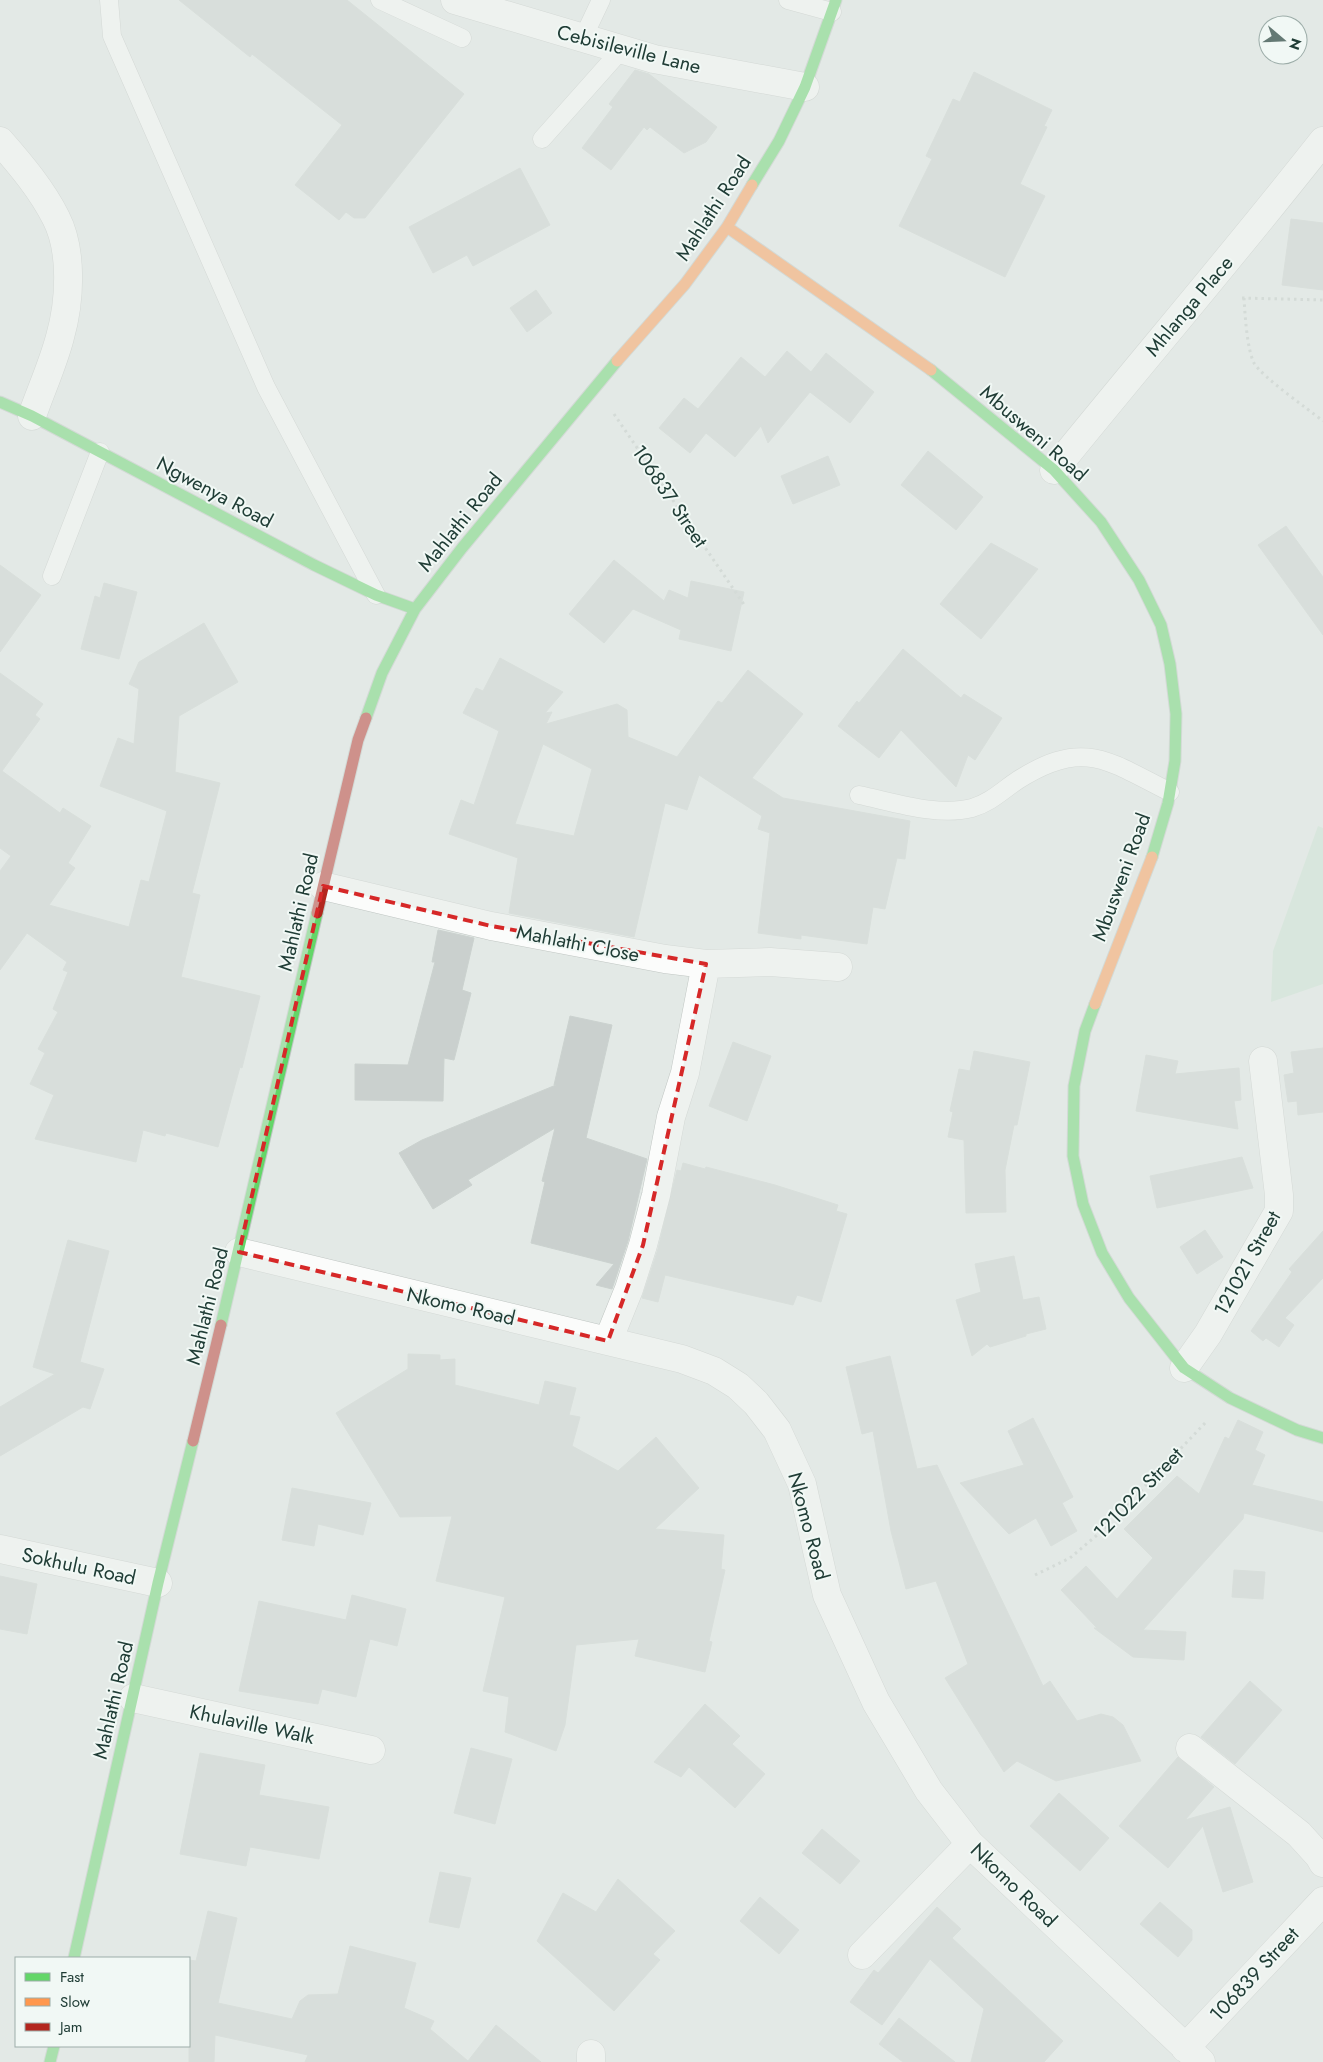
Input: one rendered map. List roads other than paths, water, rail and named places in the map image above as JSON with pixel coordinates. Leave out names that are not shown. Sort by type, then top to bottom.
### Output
[{"type":"street","name":"Cebisileville Lane","points":[[455,0],[654,59],[805,87]]},
{"type":"street","name":"Mahlathi Road","points":[[74,1957],[158,1584],[239,1252],[323,886],[358,740],[382,673],[416,609],[462,548],[684,284],[727,227],[779,141],[805,87],[834,6]]},
{"type":"street","points":[[0,141],[42,194],[57,219],[66,246],[68,282],[60,337],[32,416]]},
{"type":"street","name":"Mhlanga Place","points":[[1054,470],[1203,288],[1268,212],[1323,142]]},
{"type":"street","name":"Mbusweni Road","points":[[727,227],[933,371],[1054,470],[1101,522],[1139,580],[1161,625],[1170,664],[1176,714],[1175,761],[1170,792],[1148,870],[1116,946],[1085,1031],[1074,1086],[1073,1156],[1083,1204],[1102,1253],[1129,1298],[1184,1368],[1230,1398],[1297,1430],[1323,1438]]},
{"type":"street","name":"Ngwenya Road","points":[[0,402],[32,416],[248,531],[376,596],[416,609]]},
{"type":"street","name":"Mahlathi Close","points":[[323,886],[491,926],[665,959],[706,964],[770,962],[838,967]]},
{"type":"street","points":[[608,1341],[629,1289],[656,1195],[672,1117],[685,1073],[706,964]]},
{"type":"street","name":"121021 Street","points":[[1184,1368],[1208,1334],[1279,1211],[1279,1194],[1263,1060]]},
{"type":"street","name":"Nkomo Road","points":[[239,1252],[682,1359],[714,1371],[738,1386],[756,1403],[777,1430],[802,1484],[827,1594],[876,1702],[929,1791],[970,1844],[1193,2055]]},
{"type":"street","name":"Sokhulu Road","points":[[0,1549],[158,1584]]},
{"type":"street","name":"Khulaville Walk","points":[[133,1698],[371,1750]]},
{"type":"street","points":[[1190,1748],[1299,1834],[1323,1863]]},
{"type":"street","points":[[862,1955],[970,1844]]},
{"type":"street","name":"106839 Street","points":[[1193,2055],[1323,1901]]},
{"type":"street","points":[[50,2062],[54,2047]]},
{"type":"lane","points":[[109,0],[112,36],[266,388],[376,596]]},
{"type":"lane","points":[[380,0],[462,38]]},
{"type":"lane","points":[[583,38],[601,0]]},
{"type":"lane","points":[[788,0],[834,6]]},
{"type":"lane","points":[[542,139],[622,49]]},
{"type":"lane","points":[[52,576],[100,452]]},
{"type":"lane","points":[[859,795],[943,811],[971,808],[991,800],[1018,780],[1062,758],[1085,757],[1105,760],[1170,792]]}]
